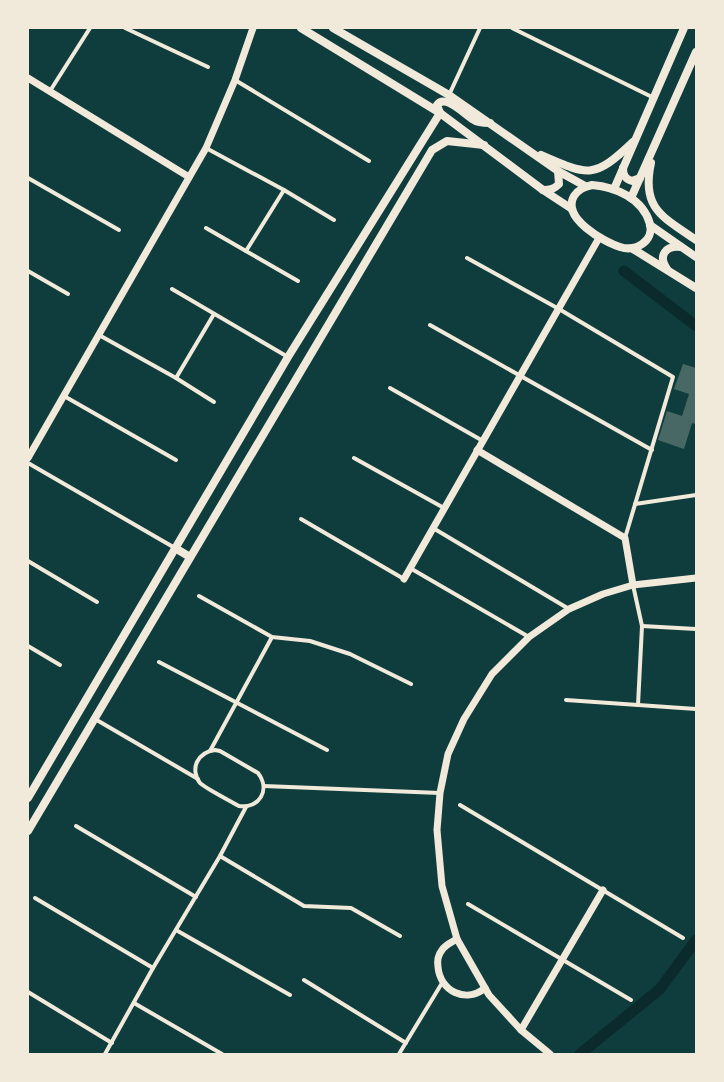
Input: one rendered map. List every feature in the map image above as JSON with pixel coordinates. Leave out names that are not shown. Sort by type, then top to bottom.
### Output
[{"type":"main road","points":[[301,28],[440,113],[484,144],[543,190],[572,209]]},
{"type":"main road","points":[[333,28],[449,95],[558,171],[586,186],[603,186],[614,189],[630,198],[647,216],[650,225],[649,236],[642,244],[633,249]]},
{"type":"main road","points":[[614,189],[684,28]]},
{"type":"main road","points":[[630,198],[696,52]]},
{"type":"main road","points":[[440,113],[437,105],[443,100],[476,121],[490,123]]},
{"type":"main road","points":[[28,798],[288,357],[440,113]]},
{"type":"main road","points":[[528,150],[577,170],[590,171],[602,167],[613,160],[636,139]]},
{"type":"main road","points":[[28,831],[432,150],[447,141],[484,144]]},
{"type":"main road","points":[[654,146],[648,176],[648,191],[653,205],[660,215],[696,240]]},
{"type":"main road","points":[[623,168],[623,174],[627,179],[632,181],[640,178]]},
{"type":"main road","points":[[543,190],[550,190],[559,184],[558,171]]},
{"type":"main road","points":[[586,186],[577,191],[572,200],[572,209],[576,217],[583,225],[599,238],[615,246],[633,249],[696,288]]},
{"type":"main road","points":[[650,225],[696,257]]},
{"type":"main road","points":[[667,269],[663,264],[662,258],[664,252],[675,246],[681,247]]},
{"type":"main road","points":[[176,548],[190,557]]},
{"type":"street","points":[[50,91],[90,28]]},
{"type":"street","points":[[125,28],[208,67]]},
{"type":"street","points":[[28,458],[206,148],[235,80],[253,28]]},
{"type":"street","points":[[449,95],[480,28]]},
{"type":"street","points":[[512,28],[654,98]]},
{"type":"street","points":[[28,78],[189,178]]},
{"type":"street","points":[[235,80],[369,161]]},
{"type":"street","points":[[206,148],[284,190],[334,220]]},
{"type":"street","points":[[28,178],[119,230]]},
{"type":"street","points":[[246,252],[284,190]]},
{"type":"street","points":[[206,228],[298,281]]},
{"type":"street","points":[[301,519],[404,579],[599,238]]},
{"type":"street","points":[[468,258],[559,309],[673,377],[626,538],[633,586],[642,626],[638,705]]},
{"type":"street","points":[[28,272],[68,294]]},
{"type":"street","points":[[172,289],[288,357]]},
{"type":"street","points":[[176,378],[214,314]]},
{"type":"street","points":[[430,325],[652,450]]},
{"type":"street","points":[[99,335],[176,378],[214,402]]},
{"type":"street","points":[[390,388],[483,441]]},
{"type":"street","points":[[64,396],[176,460]]},
{"type":"street","points":[[477,450],[626,538]]},
{"type":"street","points":[[354,458],[444,508]]},
{"type":"street","points":[[28,463],[176,548]]},
{"type":"street","points":[[635,504],[696,496]]},
{"type":"street","points":[[433,528],[569,609]]},
{"type":"street","points":[[28,561],[97,602]]},
{"type":"street","points":[[410,568],[529,637]]},
{"type":"street","points":[[550,1054],[521,1030],[489,995],[457,939],[442,886],[437,830],[440,793],[448,754],[464,719],[492,674],[529,637],[569,609],[604,594],[633,586],[696,578]]},
{"type":"street","points":[[199,596],[272,637],[310,641],[350,654],[411,684]]},
{"type":"street","points":[[642,626],[696,630]]},
{"type":"street","points":[[210,751],[272,637]]},
{"type":"street","points":[[28,646],[60,666]]},
{"type":"street","points":[[159,662],[327,750]]},
{"type":"street","points":[[566,700],[696,709]]},
{"type":"street","points":[[94,719],[198,779]]},
{"type":"street","points":[[220,750],[258,773],[264,786],[260,799],[252,805],[246,807],[239,806],[200,783],[196,774],[196,764],[201,756],[210,751],[220,750]]},
{"type":"street","points":[[264,786],[440,793]]},
{"type":"street","points":[[460,806],[683,938]]},
{"type":"street","points":[[105,1054],[153,968],[220,856],[246,807]]},
{"type":"street","points":[[76,826],[196,897]]},
{"type":"street","points":[[220,856],[304,906],[351,908],[400,936]]},
{"type":"street","points":[[521,1030],[603,890]]},
{"type":"street","points":[[35,898],[153,968]]},
{"type":"street","points":[[468,904],[631,1000]]},
{"type":"street","points":[[176,930],[290,995]]},
{"type":"street","points":[[457,939],[442,948],[437,959],[438,973],[442,983],[454,994],[469,995],[480,992],[485,988]]},
{"type":"street","points":[[304,980],[406,1043]]},
{"type":"street","points":[[400,1054],[442,983]]},
{"type":"street","points":[[28,992],[112,1042]]},
{"type":"street","points":[[134,1003],[222,1054]]},
{"type":"building","points":[[683,364],[696,368],[696,424],[692,423],[684,449],[658,440],[667,411],[682,416],[689,394],[674,389]]},
{"type":"waterway","points":[[624,271],[696,326]]},
{"type":"waterway","points":[[580,1054],[660,989],[696,940]]}]
